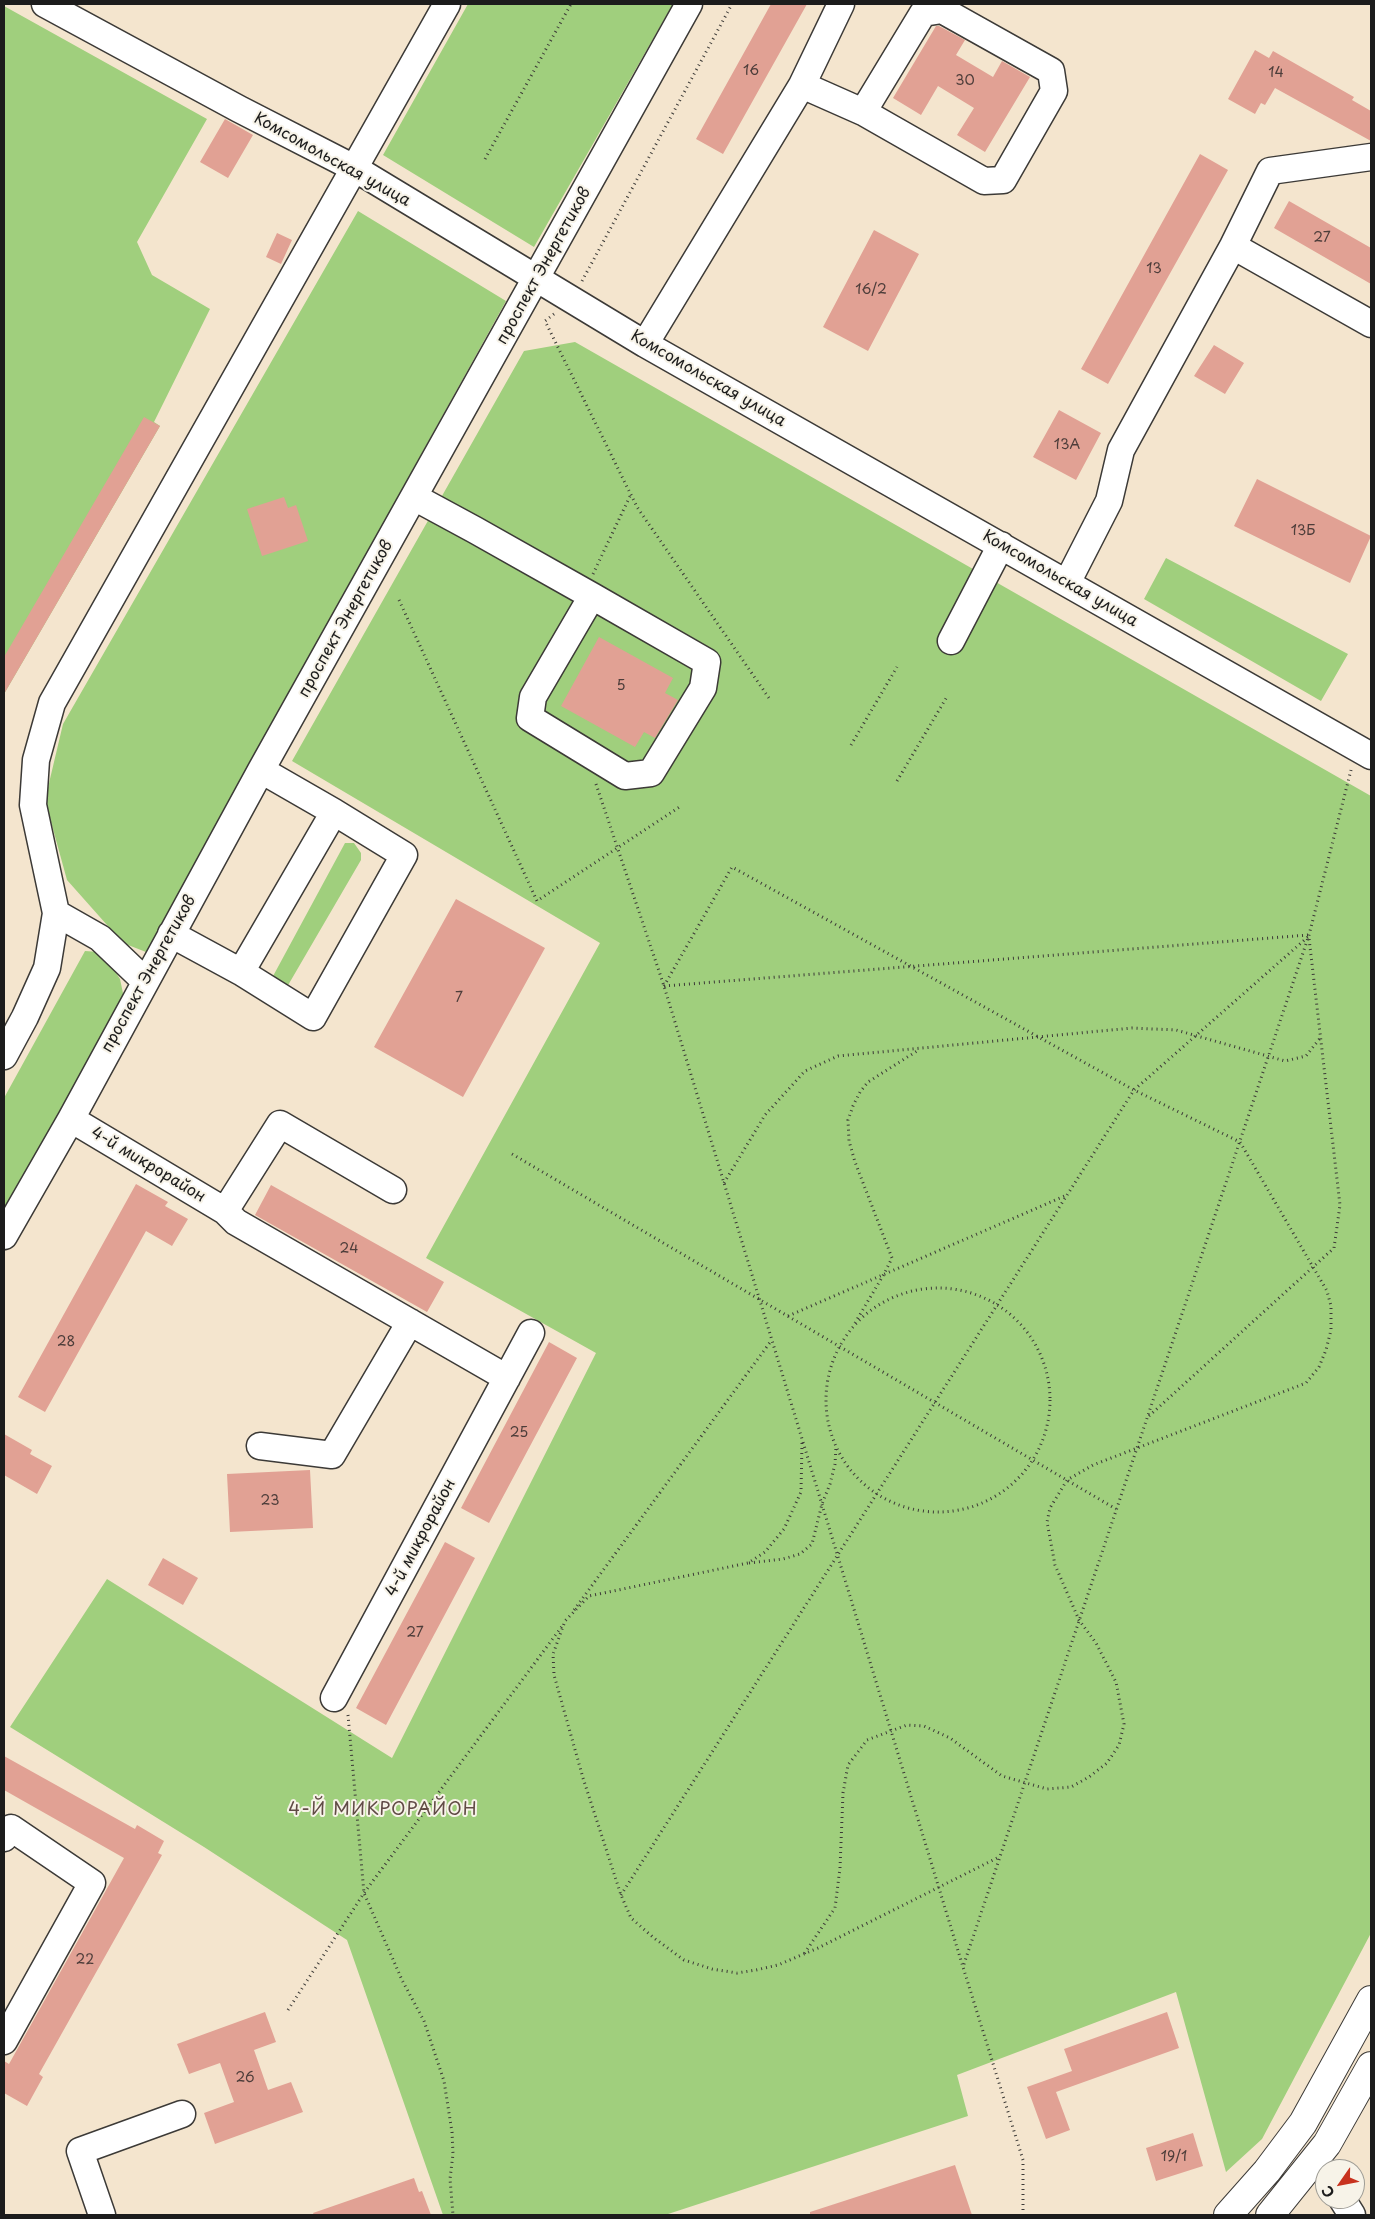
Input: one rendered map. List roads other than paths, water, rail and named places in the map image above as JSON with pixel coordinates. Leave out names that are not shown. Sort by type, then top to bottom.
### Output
[{"type":"main road","points":[[1228,2215],[1267,2171],[1303,2123],[1371,2000]]},
{"type":"main road","points":[[1322,2159],[1327,2144],[1371,2066]]},
{"type":"main road","points":[[1270,2215],[1315,2171]]},
{"type":"street","name":"Комсомольская улица","points":[[45,4],[239,110],[354,168],[536,280],[645,344],[1067,583],[1361,763]]},
{"type":"street","points":[[4,1056],[25,1017],[46,968],[56,913],[33,805],[36,760],[52,703],[448,4]]},
{"type":"street","name":"проспект Энергетиков","points":[[4,1236],[71,1119],[261,770],[689,4]]},
{"type":"street","points":[[645,344],[802,85],[841,4]]},
{"type":"street","points":[[802,85],[863,112],[984,181],[1003,180],[1054,91],[1051,71],[942,10],[923,13],[863,112]]},
{"type":"street","points":[[1067,583],[1109,501],[1121,450],[1233,246],[1270,171],[1371,157]]},
{"type":"street","points":[[1233,246],[1371,324]]},
{"type":"street","points":[[414,497],[591,589],[707,662],[703,688],[651,774],[624,776],[530,718],[533,697],[591,589]]},
{"type":"street","points":[[951,640],[1001,545]]},
{"type":"street","points":[[171,934],[241,972],[313,1017],[404,855],[261,770]]},
{"type":"street","points":[[241,972],[334,812]]},
{"type":"street","points":[[56,913],[100,938],[145,981]]},
{"type":"street","name":"4-й микрорайон","points":[[71,1119],[226,1211],[236,1222],[507,1378]]},
{"type":"street","points":[[226,1211],[280,1124],[393,1190]]},
{"type":"street","points":[[260,1446],[332,1454],[410,1322]]},
{"type":"street","name":"4-й микрорайон","points":[[341,1704],[531,1333]]},
{"type":"street","points":[[4,1838],[11,1828],[92,1883],[4,2041]]},
{"type":"street","points":[[102,2215],[80,2152],[182,2114]]},
{"type":"district","name":"4-Й МИКРОРАЙОН","points":[[383,1810]]}]
